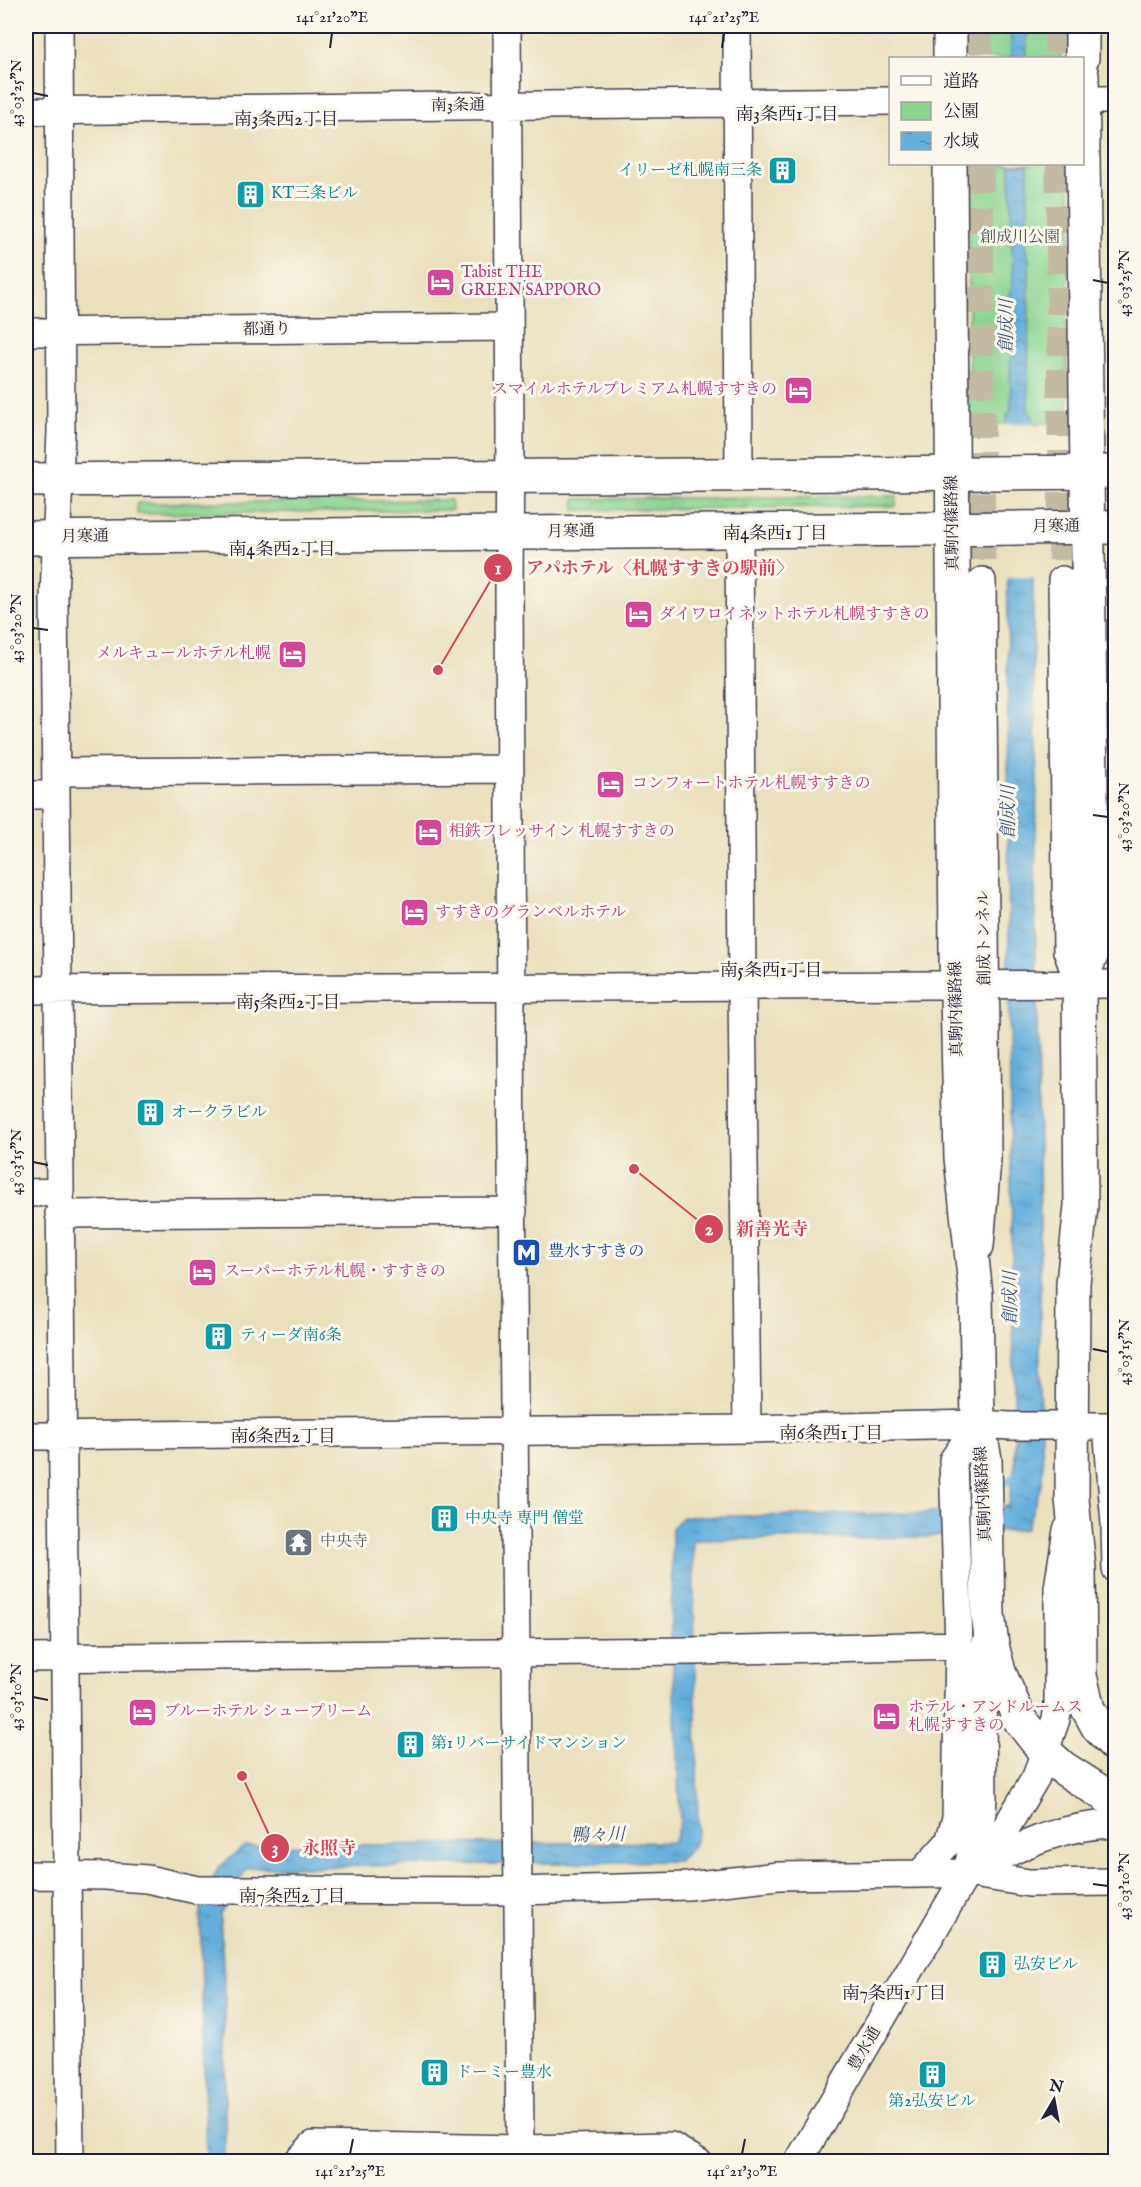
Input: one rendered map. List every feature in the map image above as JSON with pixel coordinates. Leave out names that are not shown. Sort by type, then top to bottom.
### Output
[{"type":"main road","points":[[950,26],[950,57]]},
{"type":"main road","points":[[1082,26],[1082,57]]},
{"type":"main road","points":[[1084,121],[1102,527],[1093,951],[1079,984],[1081,1206],[1059,1426],[1072,1499],[1079,1569],[1081,1684],[1088,1709],[1098,1727],[1116,1746]]},
{"type":"main road","name":"真駒内篠路線","points":[[950,165],[953,529],[971,985],[961,1158],[976,1295],[994,1425],[985,1460],[987,1614],[992,1645],[1009,1698],[1020,1720],[1045,1752],[1063,1768],[1116,1802]]},
{"type":"main road","points":[[26,480],[1101,473]]},
{"type":"main road","name":"月寒通","points":[[41,538],[1102,527]]},
{"type":"street","points":[[59,26],[61,332],[59,480],[41,538],[54,597],[70,2162]]},
{"type":"street","points":[[507,26],[511,988],[520,2149]]},
{"type":"street","points":[[736,26],[739,475]]},
{"type":"street","points":[[1084,100],[1116,100]]},
{"type":"street","name":"南3条通","points":[[26,111],[889,101]]},
{"type":"street","name":"都通り","points":[[26,332],[509,327]]},
{"type":"street","points":[[739,531],[747,1429]]},
{"type":"street","points":[[1062,580],[1067,951],[1079,984]]},
{"type":"street","name":"創成トンネル","points":[[971,985],[982,581]]},
{"type":"street","points":[[26,795],[56,784],[510,769]]},
{"type":"street","points":[[26,990],[1116,984]]},
{"type":"street","points":[[26,1193],[59,1203],[513,1211]]},
{"type":"street","points":[[920,1874],[949,1842],[956,1818],[959,1645],[953,1460],[994,1425]]},
{"type":"street","points":[[26,1436],[994,1425],[1111,1426],[1116,1569]]},
{"type":"street","points":[[967,1873],[1004,1831],[1035,1777],[1056,1719],[1058,1706],[1058,1588],[1072,1499]]},
{"type":"street","points":[[967,1873],[983,1805],[982,1719],[987,1614]]},
{"type":"street","points":[[26,1658],[682,1651],[959,1645]]},
{"type":"street","points":[[967,1873],[1029,1841],[1076,1827],[1116,1824]]},
{"type":"street","points":[[26,1875],[105,1876],[147,1880],[197,1890],[236,1890],[519,1868],[687,1886],[778,1876],[967,1873],[1029,1882],[1116,1882]]},
{"type":"street","name":"豊水通","points":[[798,2162],[967,1873]]},
{"type":"street","points":[[297,2162],[313,2145],[520,2149],[670,2146],[698,2162]]},
{"type":"green space","points":[[968,26],[1059,26],[1061,57],[968,57]]},
{"type":"green space","name":"創成川公園","points":[[968,165],[1069,165],[1071,239],[1066,316],[1068,423],[970,424]]},
{"type":"green space","points":[[897,496],[896,506],[575,510],[575,499]]},
{"type":"green space","points":[[451,500],[452,510],[137,514],[137,503]]},
{"type":"water","points":[[1011,26],[1028,26],[1026,57],[1011,57]]},
{"type":"water","name":"創成川","points":[[1010,165],[1028,165],[1028,228],[1025,232],[1026,254],[1029,257],[1028,411],[1033,417],[1033,666],[1037,779],[1035,894],[1040,1386],[1043,1468],[1041,1485],[1026,1529],[925,1537],[693,1540],[698,1829],[693,1847],[678,1861],[247,1868],[220,1915],[225,1995],[225,2161],[206,2161],[200,1907],[218,1868],[245,1846],[674,1842],[680,1822],[671,1628],[672,1529],[682,1517],[922,1513],[1008,1506],[1015,1465],[1009,1021],[1007,415],[1011,411],[1010,360],[1014,356],[1014,336],[1010,332],[1010,297],[1013,280]]},
{"type":"pier","points":[[1035,423],[1037,577],[1005,578],[1006,424]]},
{"type":"waterway","name":"鴨々川","points":[[1007,1482],[1020,1473]]},
{"type":"tunnel","points":[[979,26],[979,57]]},
{"type":"tunnel","points":[[1058,26],[1058,57]]},
{"type":"tunnel","points":[[980,165],[982,581]]},
{"type":"tunnel","points":[[1059,165],[1062,580]]},
{"type":"place","name":"イリーゼ札幌南三条","points":[[783,171]]},
{"type":"place","name":"KT三条ビル","points":[[250,194]]},
{"type":"place","name":"Tabist THE GREEN SAPPORO","points":[[440,282]]},
{"type":"place","name":"スマイルホテルプレミアム札幌すすきの","points":[[798,390]]},
{"type":"place","name":"ダイワロイネットホテル札幌すすきの","points":[[638,615]]},
{"type":"place","name":"メルキュールホテル札幌","points":[[292,654]]},
{"type":"place","name":"アパホテル〈札幌すすきの駅前〉","points":[[438,670]]},
{"type":"place","name":"コンフォートホテル札幌すすきの","points":[[611,784]]},
{"type":"place","name":"相鉄フレッサイン 札幌すすきの","points":[[428,832]]},
{"type":"place","name":"すすきのグランベルホテル","points":[[414,913]]},
{"type":"place","name":"オークラビル","points":[[150,1113]]},
{"type":"place","name":"新善光寺","points":[[634,1169]]},
{"type":"place","name":"豊水すすきの","points":[[527,1252]]},
{"type":"place","name":"スーパーホテル札幌・すすきの","points":[[203,1272]]},
{"type":"place","name":"ティーダ南6条","points":[[219,1336]]},
{"type":"place","name":"中央寺 専門 僧堂","points":[[444,1519]]},
{"type":"place","name":"中央寺","points":[[299,1542]]},
{"type":"place","name":"ブルーホテル シュープリーム","points":[[143,1712]]},
{"type":"place","name":"ホテル・アンドルームス 札幌すすきの","points":[[887,1717]]},
{"type":"place","name":"第1リバーサイドマンション","points":[[410,1744]]},
{"type":"place","name":"永照寺","points":[[242,1776]]},
{"type":"place","name":"弘安ビル","points":[[993,1965]]},
{"type":"place","name":"ドーミー豊水","points":[[435,2073]]},
{"type":"place","name":"第2弘安ビル","points":[[932,2074]]},
{"type":"district","name":"南3条西1丁目","points":[[787,115]]},
{"type":"district","name":"南3条西2丁目","points":[[286,120]]},
{"type":"district","name":"南4条西1丁目","points":[[775,534]]},
{"type":"district","name":"南4条西2丁目","points":[[282,550]]},
{"type":"district","name":"南5条西1丁目","points":[[771,971]]},
{"type":"district","name":"南5条西2丁目","points":[[288,1003]]},
{"type":"district","name":"南6条西1丁目","points":[[831,1434]]},
{"type":"district","name":"南6条西2丁目","points":[[283,1437]]},
{"type":"district","name":"南7条西2丁目","points":[[292,1897]]},
{"type":"district","name":"南7条西1丁目","points":[[894,1994]]}]
